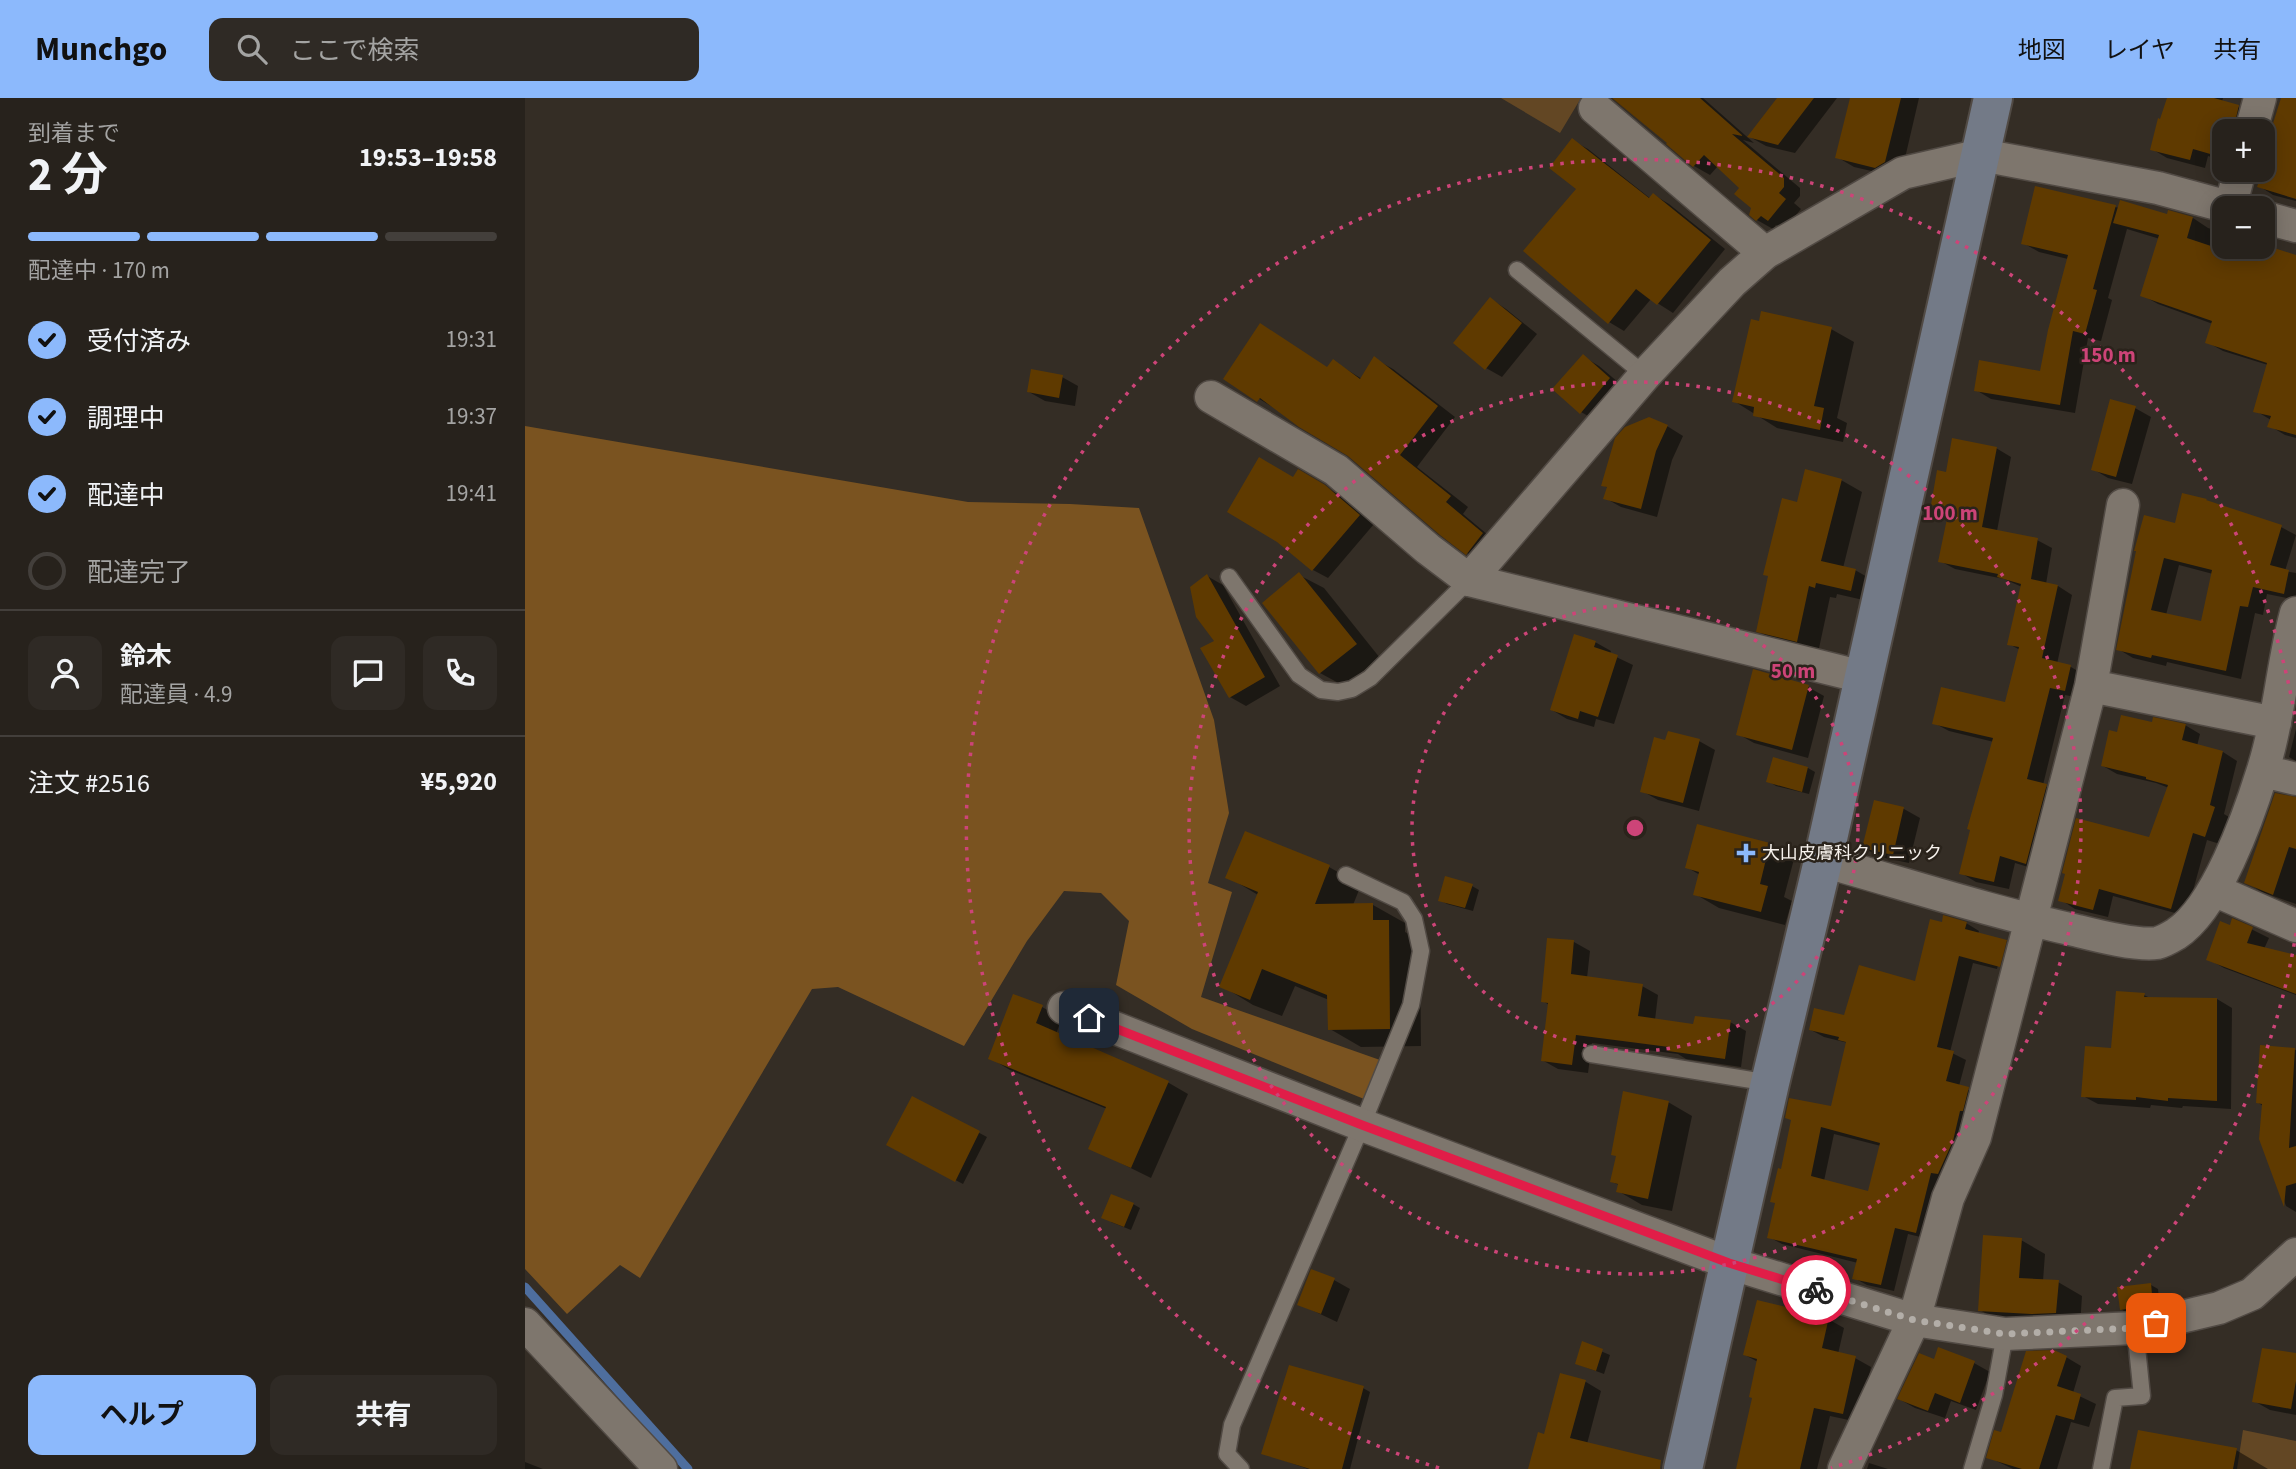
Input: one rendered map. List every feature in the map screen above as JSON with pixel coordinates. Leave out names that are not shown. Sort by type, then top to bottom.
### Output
[{"type":"street","points":[[1683,1469],[1823,861],[1993,98]]},
{"type":"street","points":[[2254,119],[2260,98]]},
{"type":"street","points":[[1595,108],[1765,253]]},
{"type":"street","points":[[1469,580],[1645,375],[1732,282],[1765,253],[1903,173],[1981,155],[2158,188],[2212,203]]},
{"type":"street","points":[[2275,220],[2296,226]]},
{"type":"street","points":[[1211,397],[1336,470],[1428,549],[1469,580],[1863,677]]},
{"type":"street","points":[[1844,1469],[1914,1320],[1948,1198],[1975,1137],[2091,686],[2123,505]]},
{"type":"street","points":[[1823,861],[2032,921],[2116,940],[2157,943],[2177,934],[2201,909],[2214,890],[2243,829],[2263,771],[2295,622]]},
{"type":"street","points":[[2091,686],[2275,723]]},
{"type":"street","points":[[2263,771],[2296,779]]},
{"type":"street","points":[[2214,890],[2296,926]]},
{"type":"street","points":[[1064,1008],[1362,1125],[1729,1263],[1914,1320],[2005,1334],[2135,1328],[2219,1308],[2252,1294],[2296,1254]]},
{"type":"street","points":[[525,1324],[661,1469]]},
{"type":"lane","points":[[1517,270],[1645,375]]},
{"type":"lane","points":[[1229,577],[1299,675],[1321,690],[1338,692],[1352,689],[1370,678],[1469,580]]},
{"type":"lane","points":[[1241,1469],[1227,1454],[1232,1425],[1411,1005],[1421,951],[1414,919],[1403,902],[1346,875]]},
{"type":"lane","points":[[1591,1055],[1770,1083]]},
{"type":"lane","points":[[2101,1469],[2115,1398],[2141,1395],[2135,1328]]},
{"type":"lane","points":[[1972,1469],[1994,1395],[2005,1334]]},
{"type":"shaded area","points":[[1501,98],[1581,98],[1560,133]]},
{"type":"shaded area","points":[[525,426],[968,502],[1139,508],[1214,720],[1229,813],[1208,883],[1232,892],[1201,997],[1380,1060],[1369,1101],[1192,1029],[1116,985],[1129,921],[1101,893],[1064,891],[1027,941],[964,1046],[838,987],[812,989],[640,1278],[620,1265],[567,1314],[525,1269]]},
{"type":"shaded area","points":[[2243,1430],[2296,1441],[2296,1469],[2237,1469]]},
{"type":"building","points":[[1612,98],[1700,98],[1743,136],[1732,134],[1784,178],[1784,187],[1779,193],[1786,199],[1768,221],[1761,216],[1756,221],[1749,215],[1751,208],[1734,194],[1739,188],[1704,155],[1693,167]]},
{"type":"building","points":[[1777,98],[1814,98],[1778,145],[1747,137]]},
{"type":"building","points":[[1850,98],[1901,98],[1885,162],[1875,168],[1835,158]]},
{"type":"building","points":[[2167,98],[2214,98],[2239,105],[2236,119],[2212,119],[2212,155],[2193,149],[2190,160],[2150,150],[2158,118],[2160,119]]},
{"type":"building","points":[[2281,98],[2296,98],[2296,199],[2257,187],[2259,182],[2275,182],[2274,119]]},
{"type":"building","points":[[1572,138],[1649,198],[1653,193],[1711,240],[1657,305],[1636,289],[1608,324],[1523,251],[1576,189],[1549,168]]},
{"type":"building","points":[[2035,186],[2116,205],[2093,289],[2097,290],[2085,334],[2073,331],[2060,405],[1974,391],[1979,360],[2040,371],[2068,255],[2021,244]]},
{"type":"building","points":[[2120,200],[2167,214],[2168,210],[2193,217],[2187,238],[2212,246],[2212,259],[2275,259],[2275,248],[2296,255],[2296,435],[2267,427],[2271,416],[2253,412],[2267,363],[2205,343],[2212,321],[2140,296],[2159,235],[2113,223]]},
{"type":"building","points":[[1490,297],[1522,323],[1485,370],[1453,343]]},
{"type":"building","points":[[1761,311],[1832,327],[1814,406],[1824,408],[1820,430],[1753,416],[1754,407],[1732,402],[1751,319],[1759,321]]},
{"type":"building","points":[[1260,323],[1327,367],[1333,359],[1360,379],[1374,356],[1438,406],[1400,455],[1451,496],[1446,502],[1483,533],[1466,555],[1348,456],[1299,427],[1260,398],[1257,402],[1223,379]]},
{"type":"building","points":[[1583,354],[1610,378],[1580,414],[1552,389]]},
{"type":"building","points":[[1031,369],[1063,375],[1059,398],[1027,392]]},
{"type":"building","points":[[2110,399],[2136,406],[2116,477],[2091,470]]},
{"type":"building","points":[[1649,417],[1668,425],[1656,451],[1641,509],[1603,499],[1607,487],[1601,486],[1615,438],[1625,427]]},
{"type":"building","points":[[1952,438],[1997,447],[1982,527],[2038,538],[2031,579],[2058,585],[2042,658],[2071,665],[2065,691],[2050,688],[2027,779],[2047,784],[2026,864],[2000,856],[1994,882],[1959,874],[1970,830],[1967,829],[1993,738],[1932,724],[1941,687],[2005,702],[2019,647],[2007,645],[2021,584],[1997,577],[1998,574],[1938,562],[1949,509],[1931,505],[1937,470],[1946,472]]},
{"type":"building","points":[[1259,457],[1293,477],[1298,469],[1325,485],[1360,515],[1312,571],[1277,542],[1227,512]]},
{"type":"building","points":[[1805,469],[1842,479],[1821,561],[1856,569],[1851,591],[1816,583],[1815,588],[1809,586],[1797,642],[1756,632],[1768,576],[1763,575],[1782,498],[1797,502]]},
{"type":"building","points":[[2182,493],[2282,525],[2270,565],[2289,570],[2284,594],[2253,587],[2248,607],[2240,606],[2226,671],[2116,650],[2134,551],[2144,515],[2175,523]],"holes":[[[2164,558],[2212,570],[2201,621],[2151,610]]]},
{"type":"building","points":[[1299,572],[1357,644],[1319,674],[1262,603]]},
{"type":"building","points":[[1207,574],[1265,677],[1229,698],[1200,648],[1214,641],[1196,617],[1190,587]]},
{"type":"building","points":[[1574,634],[1596,641],[1594,647],[1618,655],[1598,717],[1580,711],[1578,719],[1550,710]]},
{"type":"building","points":[[1753,669],[1809,685],[1792,750],[1736,735]]},
{"type":"building","points":[[2121,715],[2152,722],[2153,717],[2186,724],[2182,740],[2223,751],[2210,805],[2215,807],[2205,837],[2193,833],[2171,909],[2099,889],[2093,910],[2058,901],[2076,818],[2149,837],[2168,785],[2101,766],[2109,730],[2117,732]]},
{"type":"building","points":[[1668,731],[1700,739],[1683,803],[1640,792],[1654,737],[1665,740]]},
{"type":"building","points":[[1773,757],[1808,767],[1802,792],[1766,782]]},
{"type":"building","points":[[2275,793],[2296,797],[2296,849],[2289,847],[2273,895],[2244,883]]},
{"type":"building","points":[[1874,800],[1904,807],[1893,855],[1862,848]]},
{"type":"building","points":[[1697,824],[1770,843],[1760,884],[1768,886],[1761,912],[1693,895],[1699,872],[1685,868]]},
{"type":"building","points":[[1245,831],[1330,865],[1315,904],[1373,903],[1373,920],[1389,920],[1390,1029],[1328,1030],[1327,995],[1262,969],[1250,1000],[1219,987],[1258,892],[1225,878]]},
{"type":"building","points":[[1445,876],[1473,884],[1465,908],[1438,901]]},
{"type":"building","points":[[1943,915],[1967,922],[1965,929],[2007,940],[2000,967],[1959,956],[1937,1047],[1954,1051],[1946,1081],[1969,1087],[1953,1141],[1938,1174],[1931,1173],[1916,1233],[1895,1228],[1881,1285],[1852,1279],[1857,1259],[1767,1238],[1775,1203],[1770,1202],[1778,1168],[1781,1169],[1791,1120],[1785,1118],[1789,1098],[1831,1106],[1846,1042],[1838,1040],[1839,1037],[1809,1030],[1814,1008],[1844,1015],[1859,965],[1915,981],[1930,919],[1942,922]],"holes":[[[1821,1127],[1880,1143],[1868,1191],[1811,1176]]]},
{"type":"building","points":[[2232,918],[2253,927],[2247,943],[2296,955],[2296,994],[2206,960],[2220,921],[2230,925]]},
{"type":"building","points":[[1547,938],[1574,940],[1571,974],[1643,984],[1638,1016],[1693,1024],[1695,1016],[1731,1020],[1725,1059],[1668,1051],[1669,1047],[1576,1035],[1572,1065],[1541,1061],[1548,1003],[1541,1002]]},
{"type":"building","points":[[2116,991],[2145,993],[2144,997],[2217,998],[2217,1101],[2081,1097],[2085,1046],[2111,1048]]},
{"type":"building","points":[[1013,994],[1043,1005],[1036,1023],[1169,1081],[1131,1168],[1088,1149],[1106,1107],[988,1059]]},
{"type":"building","points":[[2260,1045],[2295,1048],[2289,1148],[2296,1146],[2296,1183],[2286,1186],[2284,1207],[2259,1139],[2262,1104],[2256,1103]]},
{"type":"building","points":[[1623,1091],[1669,1101],[1648,1199],[1616,1192],[1618,1184],[1610,1182],[1616,1156],[1611,1155]]},
{"type":"building","points":[[912,1096],[980,1131],[955,1182],[886,1145]]},
{"type":"building","points":[[1111,1194],[1134,1203],[1124,1227],[1101,1218]]},
{"type":"building","points":[[1983,1235],[2022,1238],[2019,1278],[2059,1280],[2056,1313],[1978,1311]]},
{"type":"building","points":[[1311,1269],[1335,1278],[1321,1314],[1297,1305]]},
{"type":"building","points":[[2151,1283],[2153,1305],[2120,1310],[2117,1287]]},
{"type":"building","points":[[1757,1300],[1829,1317],[1822,1348],[1856,1356],[1843,1414],[1814,1408],[1800,1469],[1736,1469],[1752,1398],[1749,1397],[1757,1359],[1743,1355]]},
{"type":"building","points":[[1582,1341],[1603,1349],[1596,1371],[1575,1364]]},
{"type":"building","points":[[1938,1347],[1975,1361],[1960,1403],[1935,1393],[1928,1411],[1897,1399],[1919,1353],[1934,1359]]},
{"type":"building","points":[[2262,1348],[2296,1353],[2296,1381],[2291,1409],[2252,1402]]},
{"type":"building","points":[[2054,1350],[2067,1356],[2057,1386],[2081,1394],[2074,1420],[2056,1415],[2039,1469],[2022,1469],[1986,1458],[1994,1430],[2001,1432],[2026,1351]]},
{"type":"building","points":[[1289,1365],[1364,1386],[1342,1469],[1310,1469],[1261,1454]]},
{"type":"building","points":[[1560,1373],[1586,1380],[1570,1438],[1661,1460],[1660,1469],[1528,1469],[1538,1432],[1544,1434]]},
{"type":"building","points":[[2138,1430],[2237,1448],[2233,1469],[2130,1469]]},
{"type":"waterway","points":[[525,1287],[688,1469]]},
{"type":"way so far","points":[[1816,1290],[1914,1320],[2005,1334],[2135,1328],[2156,1323]]},
{"type":"place","name":"大山皮膚科クリニック","points":[[1746,853]]},
{"type":"route","points":[[1089,1018],[1362,1125],[1729,1263],[1816,1290]]}]
